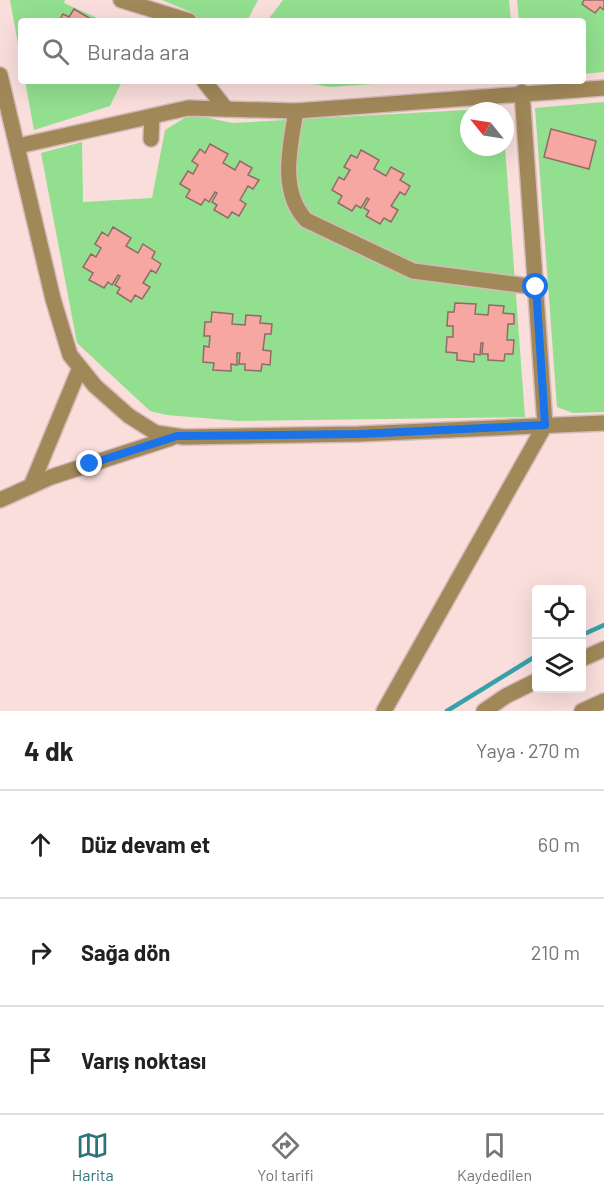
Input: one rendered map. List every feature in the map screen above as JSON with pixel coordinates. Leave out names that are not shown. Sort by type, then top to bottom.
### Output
[{"type":"street","points":[[121,0],[179,18]]},
{"type":"street","points":[[0,75],[2,102],[18,146],[53,299],[70,355],[79,370],[129,416],[156,433],[177,436],[360,434],[604,423]]},
{"type":"street","points":[[206,84],[226,109]]},
{"type":"street","points":[[18,146],[188,108],[296,111],[522,92],[604,88]]},
{"type":"street","points":[[384,711],[545,425],[522,92]]},
{"type":"street","points":[[296,111],[290,150],[290,186],[296,208],[306,220],[413,272],[536,287]]},
{"type":"street","points":[[152,117],[152,139]]},
{"type":"street","points":[[31,486],[79,370]]},
{"type":"street","points":[[0,500],[104,458],[177,436]]},
{"type":"street","points":[[586,657],[604,649]]},
{"type":"street","points":[[484,711],[506,696],[532,683]]},
{"type":"street","points":[[582,711],[604,701]]},
{"type":"green space","points":[[10,0],[65,0],[64,3],[97,18],[18,18],[18,44]]},
{"type":"green space","points":[[162,0],[258,0],[249,18],[194,18],[193,13]]},
{"type":"green space","points":[[283,0],[509,0],[511,18],[269,18]]},
{"type":"green space","points":[[517,0],[604,0],[604,72],[586,74],[586,18],[519,18]]},
{"type":"green space","points":[[26,84],[121,84],[110,106],[34,130]]},
{"type":"green space","points":[[312,84],[374,84],[330,87]]},
{"type":"green space","points":[[604,102],[604,412],[573,413],[557,407],[535,108]]},
{"type":"green space","points":[[460,110],[460,156],[506,156],[525,417],[239,421],[167,415],[150,411],[77,343],[41,153],[82,142],[83,202],[152,198],[165,130],[191,114],[232,123]]},
{"type":"building","points":[[584,0],[604,0],[604,10],[600,7],[595,13],[582,4]]},
{"type":"building","points":[[74,9],[89,18],[61,18],[63,14],[69,17]]},
{"type":"building","points":[[551,129],[596,141],[589,169],[544,157]]},
{"type":"building","points":[[210,144],[228,154],[223,163],[235,170],[240,161],[252,168],[248,175],[259,180],[253,189],[248,186],[240,200],[246,204],[239,216],[232,212],[228,218],[214,210],[217,205],[212,202],[217,193],[215,192],[209,202],[205,199],[201,205],[186,197],[190,190],[180,184],[188,171],[193,174],[198,165],[192,161],[200,149],[205,153]]},
{"type":"building","points":[[361,150],[379,160],[374,169],[386,176],[391,167],[404,174],[400,180],[410,186],[405,195],[400,192],[391,206],[398,210],[391,222],[384,218],[380,224],[366,216],[369,211],[364,208],[369,199],[367,198],[361,208],[356,205],[352,211],[338,203],[342,196],[332,190],[339,177],[344,180],[350,170],[344,167],[351,155],[357,158]]},
{"type":"building","points":[[113,227],[131,238],[126,246],[138,253],[143,244],[155,252],[152,258],[161,264],[156,273],[151,270],[143,283],[150,287],[142,299],[135,295],[131,302],[117,293],[120,288],[115,285],[120,276],[118,275],[112,285],[108,282],[104,288],[89,280],[93,273],[83,267],[91,254],[96,257],[101,248],[95,244],[102,232],[108,236]]},
{"type":"building","points":[[455,303],[476,304],[475,314],[488,315],[489,305],[504,306],[503,313],[514,314],[514,324],[508,324],[507,340],[514,340],[513,354],[505,354],[504,361],[488,360],[488,354],[482,354],[483,343],[481,343],[480,355],[474,354],[474,362],[457,360],[457,353],[446,352],[447,337],[453,337],[453,326],[447,326],[448,312],[454,312]]},
{"type":"building","points":[[212,312],[233,314],[232,324],[245,325],[246,315],[261,316],[260,323],[272,324],[271,334],[265,334],[263,350],[271,351],[270,365],[262,364],[261,371],[245,370],[245,364],[239,364],[240,353],[237,353],[237,365],[231,364],[231,371],[213,370],[214,363],[203,362],[204,346],[209,347],[210,336],[204,336],[205,322],[211,322]]},
{"type":"waterway","points":[[586,633],[604,625]]},
{"type":"waterway","points":[[447,711],[532,658]]},
{"type":"route","points":[[90,464],[177,436],[360,434],[545,425],[536,287]]}]
